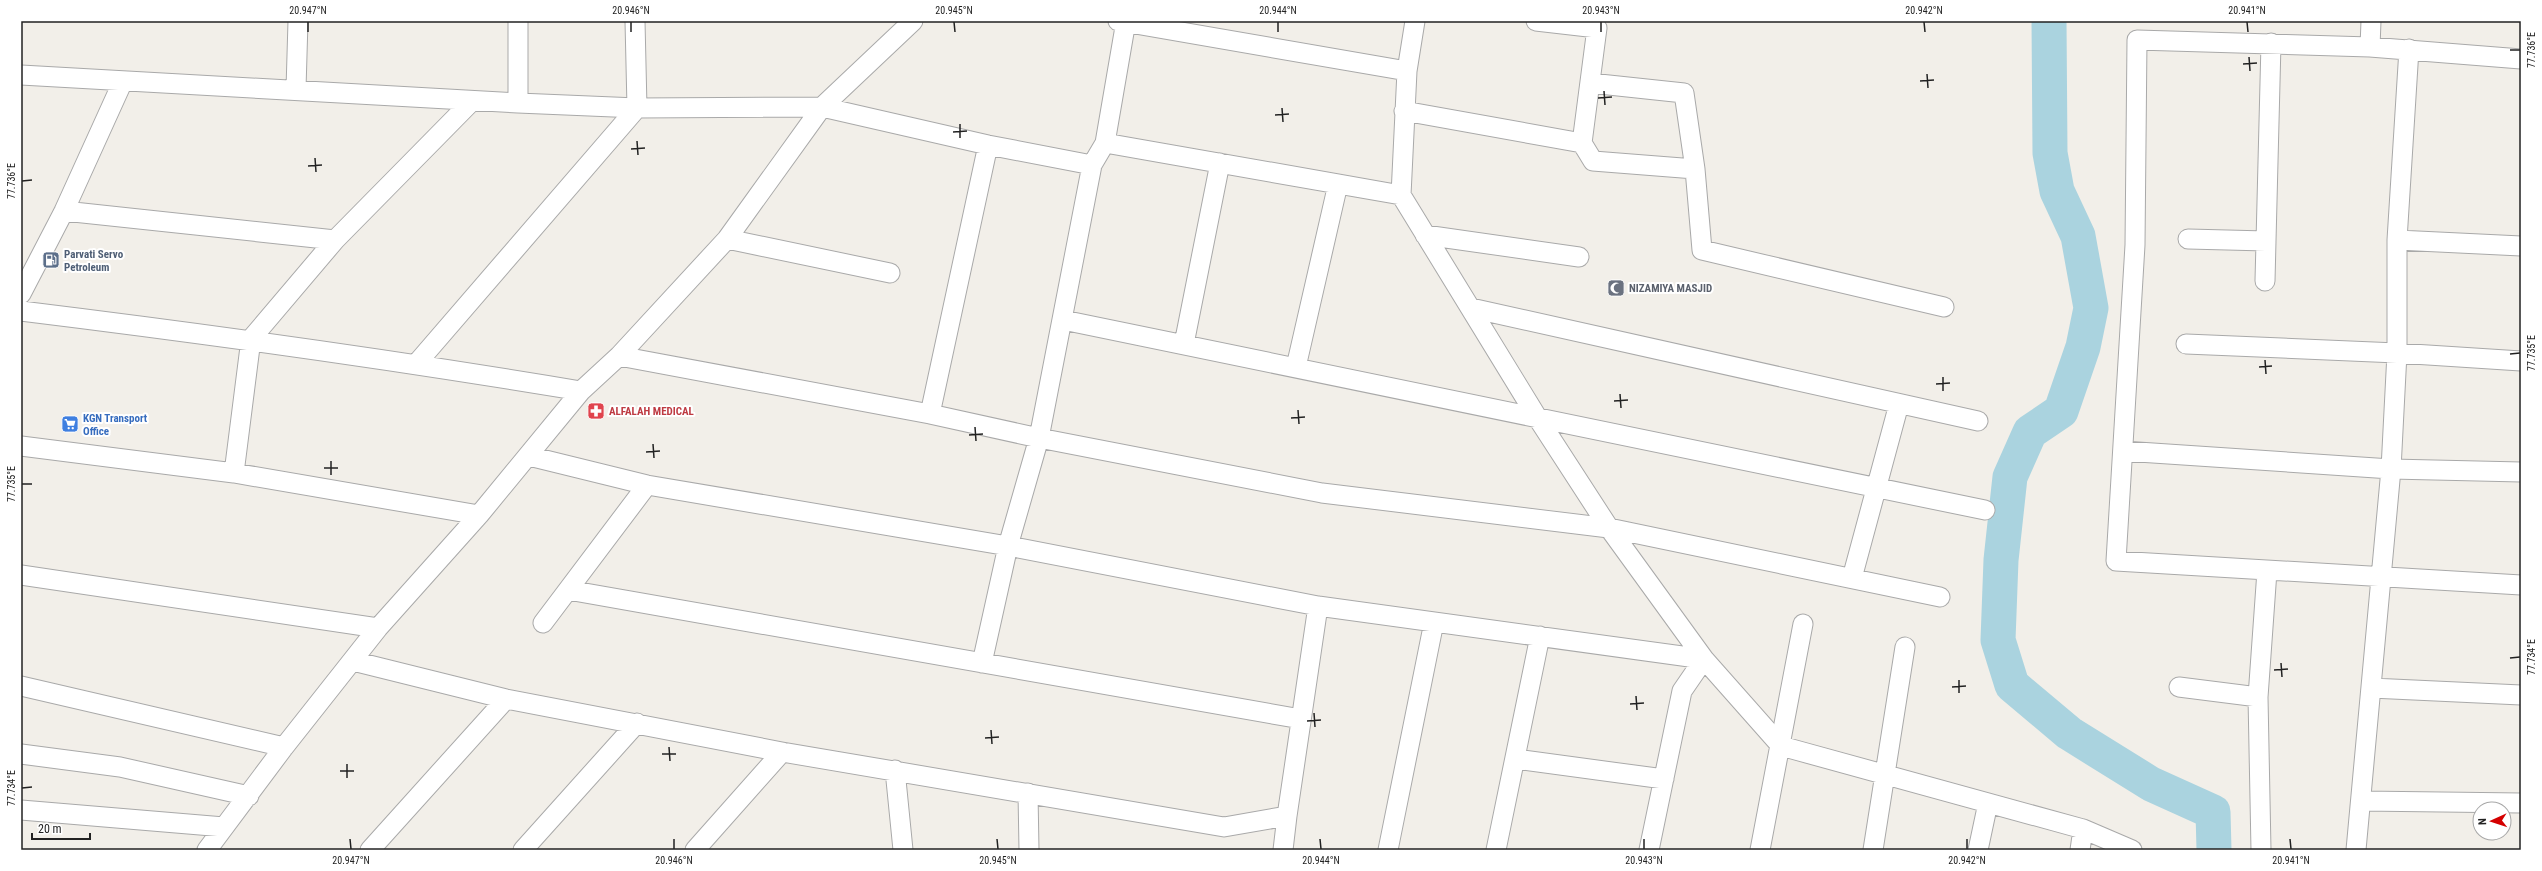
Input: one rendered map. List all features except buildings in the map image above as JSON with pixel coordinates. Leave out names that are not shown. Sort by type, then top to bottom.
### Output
[{"type":"street","points":[[296,89],[298,21]]},
{"type":"street","points":[[518,21],[518,103]]},
{"type":"street","points":[[417,363],[637,108],[635,21]]},
{"type":"street","points":[[207,850],[249,796],[284,747],[378,628],[479,515],[581,391],[619,356],[727,239],[822,107],[913,21]]},
{"type":"street","points":[[982,663],[1008,546],[1039,438],[1092,165],[1105,143],[1123,21],[1407,71]]},
{"type":"street","points":[[1415,21],[1407,71],[1401,196],[1537,417],[1609,528],[1704,659],[1781,746],[1988,802],[2082,830],[2132,850]]},
{"type":"street","points":[[1536,21],[1597,28],[1582,143],[1593,161],[1694,169]]},
{"type":"street","points":[[2370,47],[2371,21]]},
{"type":"street","points":[[2521,59],[2370,47],[2137,40],[2135,245],[2116,561],[2521,585]]},
{"type":"street","points":[[2264,280],[2272,43]]},
{"type":"street","points":[[2356,850],[2383,577],[2391,470],[2397,353],[2397,240],[2409,49]]},
{"type":"street","points":[[21,75],[123,82],[296,89],[472,101],[637,108],[822,107],[988,145],[1092,165]]},
{"type":"street","points":[[21,294],[64,211],[123,82]]},
{"type":"street","points":[[1590,83],[1684,93],[1694,169],[1702,250],[1944,307]]},
{"type":"street","points":[[234,473],[251,339],[335,240],[472,101]]},
{"type":"street","points":[[1404,111],[1582,143]]},
{"type":"street","points":[[1105,143],[1401,196]]},
{"type":"street","points":[[930,414],[988,145]]},
{"type":"street","points":[[1184,344],[1220,163]]},
{"type":"street","points":[[1296,367],[1338,184]]},
{"type":"street","points":[[64,211],[335,240]]},
{"type":"street","points":[[1426,235],[1579,257]]},
{"type":"street","points":[[727,239],[890,273]]},
{"type":"street","points":[[2188,239],[2266,241]]},
{"type":"street","points":[[2397,240],[2521,246]]},
{"type":"street","points":[[1471,308],[1978,421]]},
{"type":"street","points":[[21,311],[251,339],[417,363],[581,391]]},
{"type":"street","points":[[1063,320],[1985,510]]},
{"type":"street","points":[[2186,344],[2397,353],[2521,361]]},
{"type":"street","points":[[619,356],[930,414],[1039,438],[1322,493],[1609,528],[1940,597]]},
{"type":"street","points":[[1852,578],[1899,404]]},
{"type":"street","points":[[21,446],[234,473],[479,515]]},
{"type":"street","points":[[2122,451],[2391,470],[2521,472]]},
{"type":"street","points":[[529,456],[647,485],[1008,546],[1318,606],[1704,659]]},
{"type":"street","points":[[543,623],[647,485]]},
{"type":"street","points":[[2261,850],[2258,697],[2268,571]]},
{"type":"street","points":[[21,575],[378,628]]},
{"type":"street","points":[[568,590],[1302,719]]},
{"type":"street","points":[[1283,850],[1318,606]]},
{"type":"street","points":[[1388,850],[1434,622]]},
{"type":"street","points":[[1760,850],[1803,624]]},
{"type":"street","points":[[1496,850],[1540,636]]},
{"type":"street","points":[[1873,850],[1905,647]]},
{"type":"street","points":[[1649,850],[1682,691],[1704,659]]},
{"type":"street","points":[[353,661],[506,699],[782,752],[896,770],[1224,827],[1287,816]]},
{"type":"street","points":[[21,686],[284,747]]},
{"type":"street","points":[[2178,687],[2258,697]]},
{"type":"street","points":[[2371,688],[2521,695]]},
{"type":"street","points":[[370,850],[506,699]]},
{"type":"street","points":[[523,850],[637,723]]},
{"type":"street","points":[[695,850],[782,752]]},
{"type":"street","points":[[21,754],[120,767],[249,796]]},
{"type":"street","points":[[1515,759],[1664,779]]},
{"type":"street","points":[[896,770],[902,850]]},
{"type":"street","points":[[1028,793],[1029,850]]},
{"type":"street","points":[[2362,800],[2521,803]]},
{"type":"street","points":[[1978,850],[1988,802]]},
{"type":"street","points":[[21,810],[224,827]]},
{"type":"street","points":[[2080,850],[2082,830]]},
{"type":"waterway","points":[[2049,21],[2050,153],[2057,191],[2078,236],[2091,308],[2083,347],[2061,411],[2030,432],[2010,477],[2001,560],[1998,640],[2012,685],[2069,733],[2151,784],[2213,812],[2214,850]]},
{"type":"place","name":"Parvati Servo Petroleum","points":[[51,260]]},
{"type":"place","name":"NIZAMIYA MASJID","points":[[1616,288]]},
{"type":"place","name":"ALFALAH MEDICAL","points":[[596,411]]},
{"type":"place","name":"KGN Transport Office","points":[[70,424]]}]
